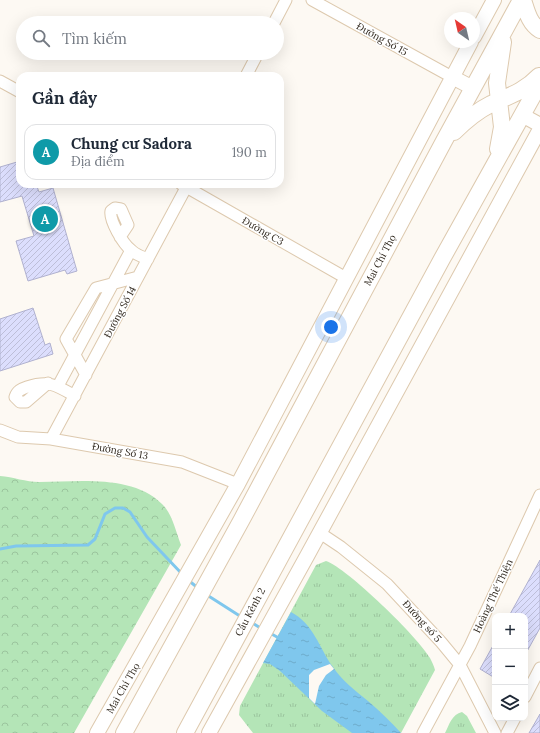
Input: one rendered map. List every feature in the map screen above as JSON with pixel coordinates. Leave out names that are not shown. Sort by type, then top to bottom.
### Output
[{"type":"highway","name":"Mai Chí Thọ","points":[[124,733],[241,521],[444,141],[504,30],[522,0]]},
{"type":"highway","points":[[522,0],[527,14],[534,26],[540,30]]},
{"type":"highway","points":[[493,168],[502,127],[497,83],[504,30]]},
{"type":"highway","points":[[444,141],[476,113],[522,90],[540,75]]},
{"type":"highway","points":[[493,168],[540,83]]},
{"type":"highway","points":[[473,88],[522,115]]},
{"type":"highway","name":"Cầu Kênh 2","points":[[185,733],[286,544],[493,168]]},
{"type":"main road","points":[[480,26],[494,0]]},
{"type":"main road","points":[[238,484],[468,48]]},
{"type":"main road","points":[[452,77],[473,88]]},
{"type":"main road","points":[[522,115],[540,125]]},
{"type":"main road","points":[[209,733],[320,533],[540,129]]},
{"type":"main road","name":"Mai Chí Thọ","points":[[97,733],[238,484]]},
{"type":"street","points":[[278,16],[286,0]]},
{"type":"street","name":"Đường Số 15","points":[[312,0],[452,77]]},
{"type":"street","points":[[248,72],[254,60]]},
{"type":"street","points":[[0,81],[16,90]]},
{"type":"street","name":"Đường Số 14","points":[[52,439],[148,260],[184,188]]},
{"type":"street","name":"Đường C3","points":[[190,188],[346,278]]},
{"type":"street","points":[[120,237],[131,250],[148,260]]},
{"type":"street","points":[[113,283],[131,250]]},
{"type":"street","points":[[86,375],[66,339],[96,288],[138,277]]},
{"type":"street","points":[[75,355],[53,384],[75,396]]},
{"type":"street","name":"Đường Số 13","points":[[0,430],[18,438],[52,439],[182,462],[238,484]]},
{"type":"street","name":"Hoàng Thế Thiện","points":[[423,733],[460,665],[538,502]]},
{"type":"street","name":"Đường số 5","points":[[320,533],[346,551],[392,589],[415,612],[460,665],[495,733]]},
{"type":"street","points":[[528,692],[539,676]]},
{"type":"street","points":[[507,733],[513,721]]},
{"type":"green space","points":[[0,476],[34,482],[104,482],[135,488],[150,494],[162,504],[171,518],[181,545],[74,733],[0,733]]},
{"type":"green space","points":[[326,561],[350,576],[398,620],[423,648],[433,664],[435,670],[401,733],[253,733],[239,715],[240,706],[316,565]]},
{"type":"green space","points":[[462,712],[467,716],[476,733],[445,733],[453,717]]},
{"type":"water","points":[[291,612],[299,617],[311,630],[328,660],[349,686],[381,713],[401,733],[352,733],[322,711],[280,671],[270,664],[263,663]]},
{"type":"pier","points":[[330,664],[334,669],[326,675],[319,686],[315,704],[309,698],[309,675],[314,670]]},
{"type":"building","points":[[16,162],[16,188],[38,188],[39,192],[53,188],[77,271],[67,274],[65,270],[28,281],[16,241],[34,236],[22,196],[0,202],[0,167]]},
{"type":"building","points":[[33,308],[45,345],[50,343],[53,354],[0,371],[0,319]]},
{"type":"building","points":[[540,560],[540,628],[528,650],[528,613],[511,613]]},
{"type":"building","points":[[492,647],[492,676],[480,669]]},
{"type":"building","points":[[540,714],[540,733],[529,733]]},
{"type":"waterway","points":[[0,549],[16,546],[88,545],[95,539],[105,514],[115,508],[123,508],[130,512],[147,537],[183,575]]},
{"type":"waterway","points":[[188,580],[198,588]]},
{"type":"waterway","points":[[207,595],[243,618]]},
{"type":"waterway","points":[[251,622],[262,629]]},
{"type":"waterway","points":[[268,632],[277,637]]},
{"type":"place","name":"Chung cư Sadora","points":[[45,219]]}]
